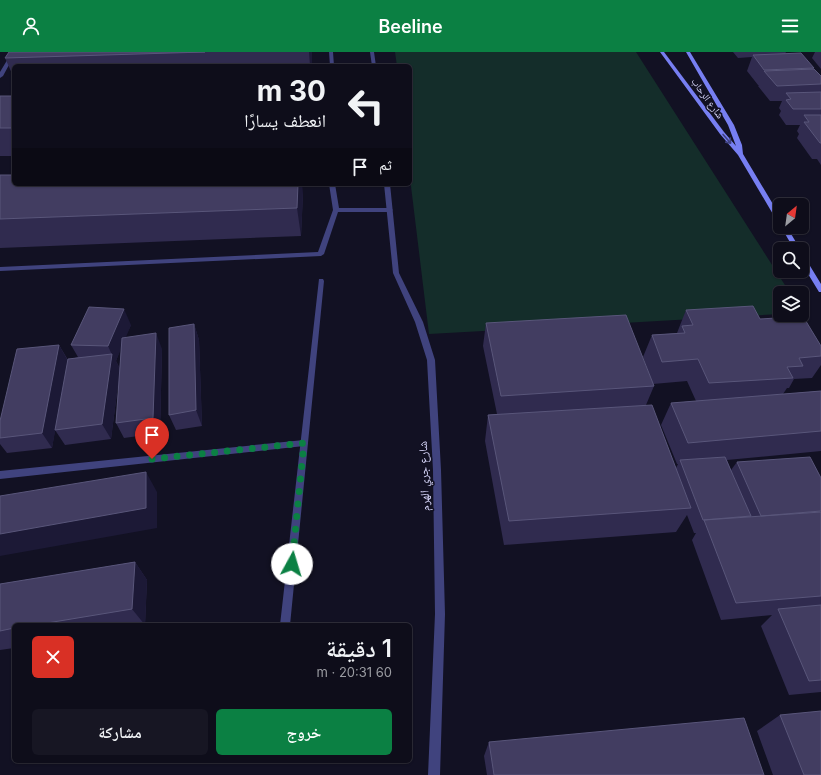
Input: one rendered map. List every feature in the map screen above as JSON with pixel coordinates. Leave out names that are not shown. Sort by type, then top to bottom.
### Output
[{"type":"street","points":[[0,76],[14,52]]},
{"type":"street","points":[[331,52],[332,64]]},
{"type":"street","points":[[372,52],[374,64]]},
{"type":"street","name":"شارع الرحاب","points":[[662,52],[722,134],[740,154],[773,209]]},
{"type":"street","name":"شارع الرحاب","points":[[688,52],[731,125],[739,145],[740,154]]},
{"type":"street","points":[[0,269],[321,254],[336,210],[332,186]]},
{"type":"street","name":"شارع جري الهرم","points":[[387,186],[396,273],[419,322],[431,360],[437,470],[440,614],[434,775]]},
{"type":"street","points":[[336,210],[390,210]]},
{"type":"street","points":[[809,270],[821,290]]},
{"type":"street","points":[[285,623],[321,280]]},
{"type":"street","points":[[0,475],[304,443]]},
{"type":"green space","points":[[395,52],[636,52],[773,266],[773,278],[780,278],[786,286],[773,286],[773,314],[429,334],[411,186],[412,64],[397,64]]},
{"type":"building","points":[[9,52],[205,52],[5,58]]},
{"type":"building","points":[[801,53],[814,68],[764,70],[753,55]]},
{"type":"building","points":[[814,69],[821,76],[821,84],[777,86],[764,71]]},
{"type":"building","points":[[821,92],[821,109],[793,109],[786,100],[791,99],[786,93]]},
{"type":"building","points":[[0,96],[12,96],[12,128],[0,128]]},
{"type":"building","points":[[804,115],[821,115],[821,143],[804,122],[809,122]]},
{"type":"building","points":[[0,175],[12,175],[12,186],[298,186],[297,208],[0,219]]},
{"type":"building","points":[[753,306],[760,319],[773,318],[773,322],[806,322],[821,346],[821,356],[799,358],[803,366],[787,367],[793,378],[709,383],[698,359],[662,362],[652,335],[685,333],[682,326],[693,325],[686,310]]},
{"type":"building","points":[[89,307],[124,309],[108,346],[71,345]]},
{"type":"building","points":[[626,315],[654,386],[501,396],[486,323]]},
{"type":"building","points":[[194,324],[196,410],[169,415],[169,328]]},
{"type":"building","points":[[156,333],[153,418],[116,423],[122,338]]},
{"type":"building","points":[[59,345],[42,433],[0,438],[0,421],[17,349]]},
{"type":"building","points":[[112,354],[102,424],[55,430],[68,359]]},
{"type":"building","points":[[821,391],[821,431],[688,443],[671,403]]},
{"type":"building","points":[[652,405],[691,508],[509,521],[488,415]]},
{"type":"building","points":[[725,457],[751,516],[703,520],[680,460]]},
{"type":"building","points":[[810,457],[821,478],[821,511],[761,516],[737,462]]},
{"type":"building","points":[[146,472],[146,508],[0,534],[0,496]]},
{"type":"building","points":[[821,512],[821,596],[736,603],[704,520]]},
{"type":"building","points":[[135,562],[132,609],[47,623],[12,623],[12,628],[0,631],[0,584]]},
{"type":"building","points":[[821,605],[821,680],[809,681],[778,609]]},
{"type":"building","points":[[821,711],[821,775],[804,775],[780,715]]},
{"type":"building","points":[[744,718],[764,775],[494,775],[489,742]]},
{"type":"route","points":[[152,459],[304,443],[292,564]]}]
